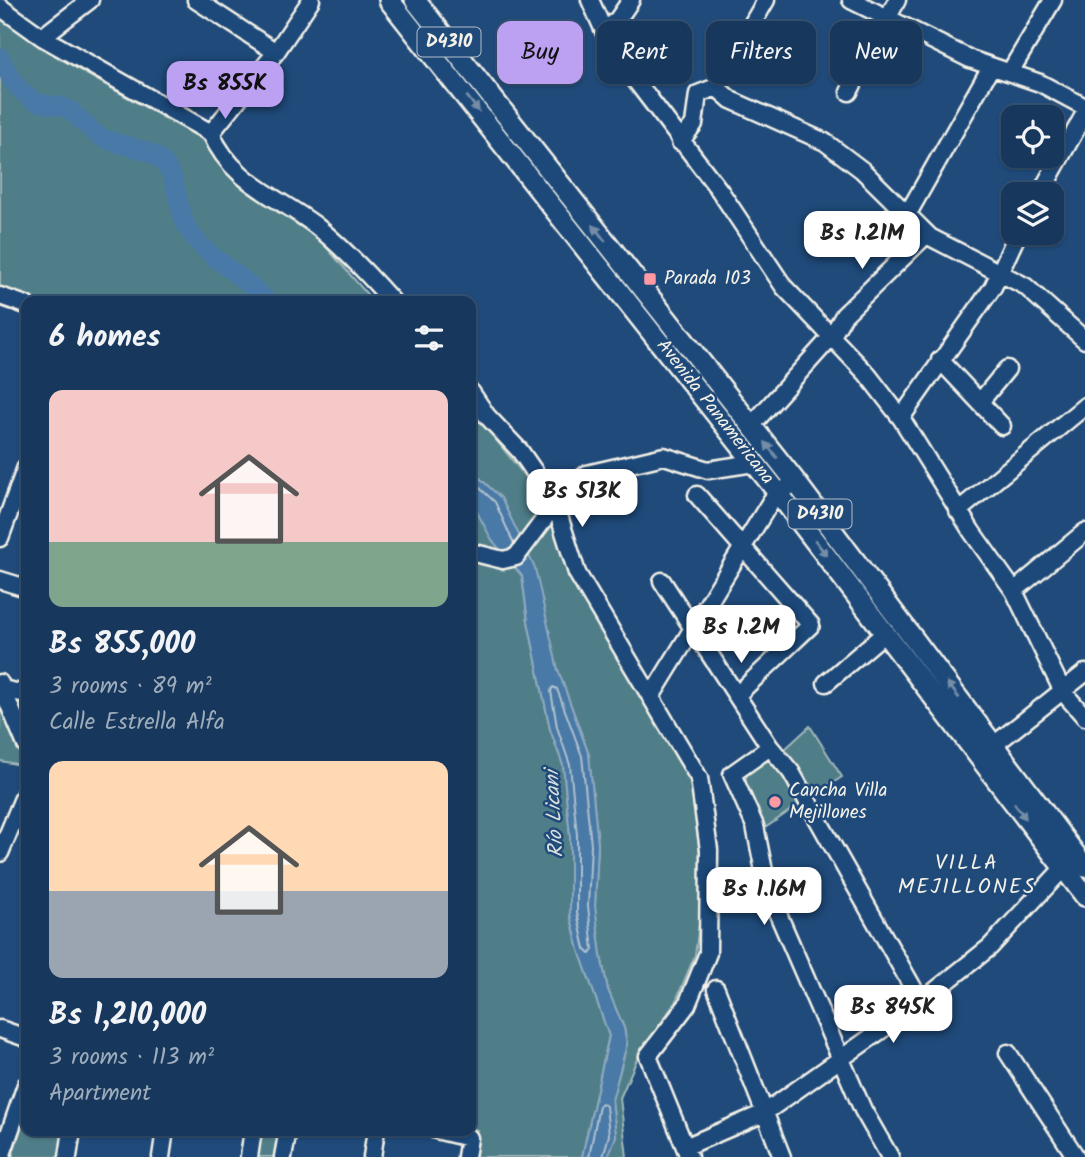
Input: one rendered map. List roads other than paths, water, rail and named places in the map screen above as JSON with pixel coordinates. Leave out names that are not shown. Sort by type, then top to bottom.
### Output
[{"type":"main road","name":"Avenida Panamericana","points":[[389,0],[886,632],[987,750]]},
{"type":"main road","name":"Avenida Panamericana","points":[[415,0],[795,481],[987,750],[1075,864],[1084,892]]},
{"type":"street","points":[[42,37],[90,0]]},
{"type":"street","points":[[196,0],[276,52]]},
{"type":"street","points":[[211,133],[276,52],[311,0]]},
{"type":"street","points":[[590,0],[599,21]]},
{"type":"street","points":[[616,21],[631,0]]},
{"type":"street","points":[[680,142],[694,124],[698,94],[716,87],[765,0]]},
{"type":"street","points":[[851,0],[991,68],[1040,83],[1085,107]]},
{"type":"street","points":[[849,92],[897,0]]},
{"type":"street","points":[[1010,72],[1053,0]]},
{"type":"street","points":[[0,7],[42,37],[211,133],[217,148],[249,184],[314,225],[365,271],[388,296]]},
{"type":"street","points":[[906,215],[991,68]]},
{"type":"street","points":[[639,84],[680,142],[720,191],[784,287],[867,374],[901,418],[958,510],[1014,591],[1063,692],[1085,717]]},
{"type":"street","points":[[716,87],[732,100],[825,142],[862,170],[927,234],[1025,286],[1085,340]]},
{"type":"street","points":[[1047,182],[1085,113]]},
{"type":"street","points":[[752,425],[832,336],[844,315],[927,234]]},
{"type":"street","points":[[901,418],[984,300],[1012,245]]},
{"type":"street","points":[[0,296],[21,303]]},
{"type":"street","points":[[940,360],[1002,426]]},
{"type":"street","points":[[980,402],[1007,369]]},
{"type":"street","points":[[476,400],[487,416],[520,451],[554,500],[577,573],[699,778],[709,850],[708,953],[687,1005],[648,1056],[687,1152],[764,1113],[921,1002],[990,947],[1075,864]]},
{"type":"street","points":[[958,510],[1085,406]]},
{"type":"street","points":[[476,553],[503,560],[516,557],[543,521],[554,500],[587,474],[648,458],[674,457],[708,470],[754,463]]},
{"type":"street","points":[[0,538],[21,481]]},
{"type":"street","points":[[652,695],[771,500],[795,481]]},
{"type":"street","points":[[697,495],[811,625],[738,694]]},
{"type":"street","points":[[1014,591],[1085,532]]},
{"type":"street","points":[[0,580],[21,586]]},
{"type":"street","points":[[662,580],[770,747],[791,772],[921,1002]]},
{"type":"street","points":[[826,683],[886,632]]},
{"type":"street","points":[[987,750],[1085,673]]},
{"type":"street","points":[[1,686],[21,692]]},
{"type":"street","points":[[1,686],[21,732]]},
{"type":"street","points":[[770,747],[732,774],[755,826],[768,891],[863,1110],[890,1157]]},
{"type":"street","points":[[0,853],[21,802]]},
{"type":"street","points":[[716,989],[782,1157]]},
{"type":"street","points":[[0,1029],[21,1036]]},
{"type":"street","points":[[1008,1053],[1076,1157]]},
{"type":"street","points":[[1,1157],[21,1099]]},
{"type":"street","points":[[68,1157],[71,1136]]},
{"type":"street","points":[[161,1157],[164,1136]]},
{"type":"street","points":[[249,1157],[252,1136]]},
{"type":"street","points":[[283,1157],[287,1136]]},
{"type":"street","points":[[372,1157],[375,1136]]},
{"type":"street","points":[[461,1136],[469,1138],[466,1157]]},
{"type":"water","name":"Río Licani","points":[[476,475],[501,498],[535,568],[558,670],[589,755],[598,845],[595,906],[601,956],[608,990],[624,1028],[627,1044],[612,1100],[616,1136],[608,1157],[582,1157],[609,1036],[579,950],[570,914],[570,836],[563,765],[550,729],[528,621],[522,576],[492,540],[476,510]]},
{"type":"waterway","name":"Río Licani","points":[[0,57],[14,83],[30,98],[68,109],[102,138],[145,151],[161,161],[172,178],[184,220],[196,240],[262,296]]},
{"type":"place","name":"Parada 103","points":[[650,279]]},
{"type":"place","name":"Cancha Villa Mejillones","points":[[775,802]]},
{"type":"district","name":"VILLA MEJILLONES","points":[[967,875]]}]
